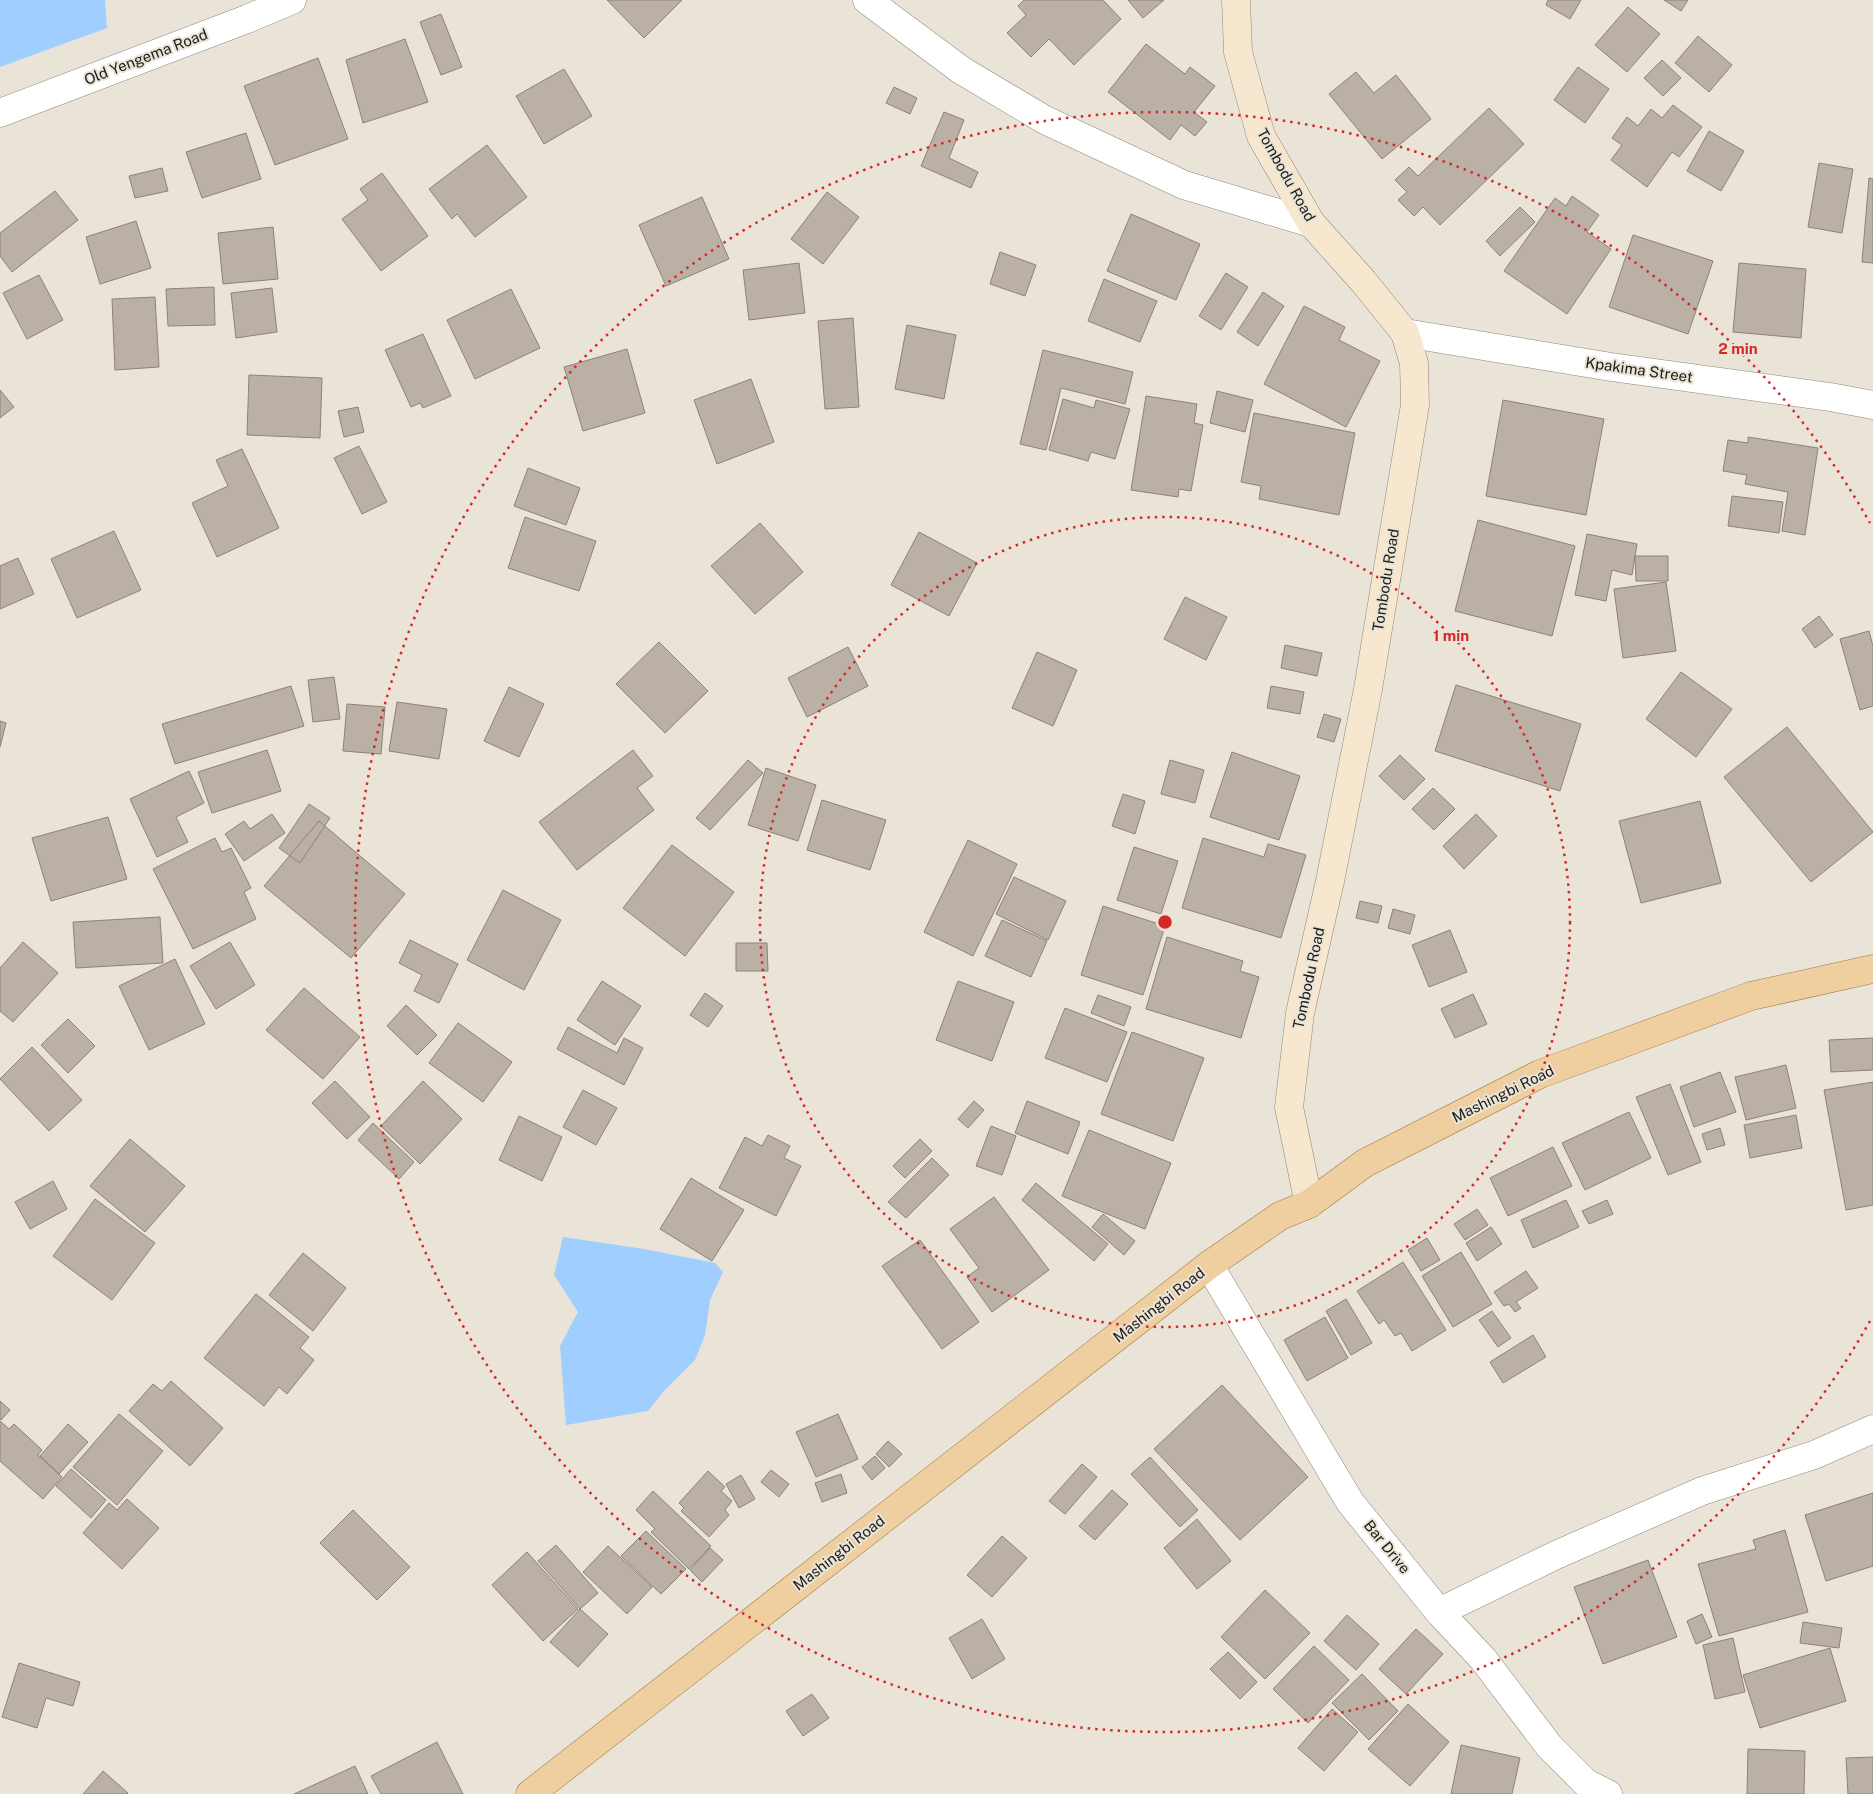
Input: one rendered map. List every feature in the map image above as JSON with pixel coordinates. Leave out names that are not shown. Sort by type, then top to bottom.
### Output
[{"type":"main road","name":"Tombodu Road","points":[[1236,0],[1238,52],[1261,136],[1310,222],[1363,281],[1405,332],[1414,363],[1415,405],[1368,689],[1330,881],[1300,1013],[1289,1107],[1309,1204]]},
{"type":"main road","name":"Mashingbi Road","points":[[530,1794],[1209,1266],[1280,1216],[1309,1204],[1365,1163],[1540,1074],[1752,996],[1873,969]]},
{"type":"street","name":"Old Yengema Road","points":[[0,113],[292,0]]},
{"type":"street","points":[[867,0],[961,70],[1045,120],[1184,185],[1310,222]]},
{"type":"street","name":"Kpakima Street","points":[[1405,332],[1611,367],[1830,397],[1873,405]]},
{"type":"street","name":"Bar Drive","points":[[1209,1266],[1350,1502],[1439,1612],[1483,1659],[1549,1746],[1586,1783],[1608,1794]]},
{"type":"street","points":[[1439,1612],[1556,1555],[1702,1491],[1814,1455],[1873,1429]]},
{"type":"water","points":[[0,0],[105,0],[107,28],[0,67]]},
{"type":"water","points":[[563,1237],[644,1249],[715,1263],[723,1272],[710,1300],[705,1335],[695,1360],[663,1392],[648,1411],[566,1425],[560,1346],[578,1312],[554,1275]]},
{"type":"building","points":[[607,0],[682,0],[644,38]]},
{"type":"building","points":[[1024,0],[1103,0],[1121,19],[1074,65],[1049,39],[1031,57],[1007,33],[1026,15],[1018,6]]},
{"type":"building","points":[[1128,0],[1164,0],[1143,18]]},
{"type":"building","points":[[1548,0],[1581,0],[1570,19],[1546,5]]},
{"type":"building","points":[[1664,0],[1688,0],[1681,11]]},
{"type":"building","points":[[1628,7],[1660,34],[1627,72],[1595,45]]},
{"type":"building","points":[[441,14],[462,67],[441,75],[420,22]]},
{"type":"building","points":[[1698,36],[1732,65],[1709,92],[1675,63]]},
{"type":"building","points":[[405,39],[428,102],[363,123],[346,60]]},
{"type":"building","points":[[1146,44],[1185,74],[1190,67],[1215,86],[1194,112],[1207,122],[1195,136],[1181,125],[1170,140],[1108,92]]},
{"type":"building","points":[[318,58],[348,139],[275,165],[244,86]]},
{"type":"building","points":[[1662,60],[1681,78],[1663,96],[1644,78]]},
{"type":"building","points":[[1578,67],[1609,89],[1585,123],[1554,100]]},
{"type":"building","points":[[564,69],[592,116],[544,144],[516,96]]},
{"type":"building","points":[[1356,72],[1374,93],[1396,75],[1431,119],[1382,159],[1329,94]]},
{"type":"building","points":[[894,87],[917,98],[910,114],[886,103]]},
{"type":"building","points":[[1673,105],[1702,127],[1679,157],[1672,152],[1647,187],[1611,160],[1622,145],[1612,138],[1627,117],[1638,126],[1651,109],[1662,118]]},
{"type":"building","points":[[1489,108],[1524,144],[1440,225],[1423,207],[1414,216],[1398,200],[1407,192],[1395,180],[1409,167],[1418,176]]},
{"type":"building","points":[[944,112],[964,120],[949,158],[978,172],[971,188],[921,166]]},
{"type":"building","points":[[1709,131],[1744,151],[1721,191],[1687,171]]},
{"type":"building","points":[[246,133],[261,179],[202,198],[186,152]]},
{"type":"building","points":[[487,145],[527,197],[475,237],[457,214],[452,219],[429,189]]},
{"type":"building","points":[[1819,163],[1853,169],[1842,233],[1808,227]]},
{"type":"building","points":[[162,168],[168,191],[135,198],[129,176]]},
{"type":"building","points":[[382,173],[428,236],[381,271],[342,219],[368,200],[360,189]]},
{"type":"building","points":[[1869,178],[1873,179],[1873,263],[1862,262]]},
{"type":"building","points":[[55,191],[78,220],[12,272],[0,256],[0,233]]},
{"type":"building","points":[[827,192],[859,217],[823,264],[791,239]]},
{"type":"building","points":[[1572,196],[1599,215],[1587,232],[1611,249],[1567,314],[1504,271],[1555,198],[1566,206]]},
{"type":"building","points":[[702,197],[729,259],[666,286],[639,225]]},
{"type":"building","points":[[1520,207],[1535,222],[1500,256],[1486,241]]},
{"type":"building","points":[[1131,214],[1200,244],[1176,300],[1107,271]]},
{"type":"building","points":[[136,221],[151,268],[100,284],[86,237]]},
{"type":"building","points":[[273,227],[278,279],[223,284],[218,233]]},
{"type":"building","points":[[1633,235],[1713,261],[1688,334],[1609,307]]},
{"type":"building","points":[[1000,252],[1036,265],[1025,296],[990,284]]},
{"type":"building","points":[[799,263],[805,313],[749,320],[743,270]]},
{"type":"building","points":[[1739,263],[1806,269],[1801,338],[1733,332]]},
{"type":"building","points":[[1226,273],[1248,287],[1221,330],[1199,316]]},
{"type":"building","points":[[39,275],[63,320],[27,339],[3,293]]},
{"type":"building","points":[[1104,279],[1157,301],[1140,342],[1088,321]]},
{"type":"building","points":[[214,287],[215,325],[168,326],[166,289]]},
{"type":"building","points":[[272,288],[277,332],[236,338],[231,293]]},
{"type":"building","points":[[511,289],[540,348],[475,379],[447,320]]},
{"type":"building","points":[[1263,292],[1284,306],[1258,346],[1237,332]]},
{"type":"building","points":[[155,297],[159,367],[115,370],[112,299]]},
{"type":"building","points":[[1304,306],[1345,327],[1339,340],[1380,361],[1346,427],[1264,384]]},
{"type":"building","points":[[853,318],[859,407],[825,409],[818,321]]},
{"type":"building","points":[[907,325],[956,335],[944,399],[895,389]]},
{"type":"building","points":[[423,334],[451,396],[423,408],[420,403],[411,407],[385,350]]},
{"type":"building","points":[[627,349],[645,413],[583,431],[564,367]]},
{"type":"building","points":[[1043,350],[1133,372],[1125,404],[1061,388],[1046,450],[1020,444]]},
{"type":"building","points":[[249,375],[322,378],[320,438],[247,435]]},
{"type":"building","points":[[751,379],[774,442],[717,464],[694,400]]},
{"type":"building","points":[[0,390],[14,407],[0,418]]},
{"type":"building","points":[[1217,391],[1253,400],[1245,432],[1210,423]]},
{"type":"building","points":[[1146,396],[1197,404],[1194,423],[1203,425],[1191,491],[1179,489],[1178,497],[1131,490]]},
{"type":"building","points":[[1063,399],[1094,408],[1096,400],[1130,409],[1115,459],[1091,452],[1088,461],[1049,450]]},
{"type":"building","points":[[1503,400],[1604,419],[1586,515],[1486,496]]},
{"type":"building","points":[[358,407],[364,432],[344,437],[338,411]]},
{"type":"building","points":[[1254,413],[1355,433],[1339,515],[1259,499],[1261,486],[1241,482]]},
{"type":"building","points":[[1748,437],[1818,448],[1805,535],[1782,531],[1788,492],[1745,484],[1747,475],[1723,471],[1728,440],[1748,443]]},
{"type":"building","points":[[359,446],[387,502],[362,514],[334,458]]},
{"type":"building","points":[[242,449],[279,528],[217,557],[192,503],[228,486],[216,460]]},
{"type":"building","points":[[528,468],[580,488],[566,525],[514,506]]},
{"type":"building","points":[[1732,496],[1783,502],[1779,533],[1728,526]]},
{"type":"building","points":[[525,517],[596,541],[579,591],[508,568]]},
{"type":"building","points":[[1478,520],[1575,546],[1552,636],[1455,611]]},
{"type":"building","points":[[760,523],[803,572],[755,614],[711,566]]},
{"type":"building","points":[[114,531],[141,590],[77,618],[51,559]]},
{"type":"building","points":[[919,532],[977,563],[949,616],[891,585]]},
{"type":"building","points":[[1587,534],[1637,544],[1632,575],[1612,570],[1606,601],[1575,595]]},
{"type":"building","points":[[1635,556],[1668,556],[1668,581],[1636,581]]},
{"type":"building","points":[[18,558],[34,594],[0,609],[0,566]]},
{"type":"building","points":[[1666,582],[1676,651],[1623,658],[1614,589]]},
{"type":"building","points":[[1185,597],[1227,617],[1206,660],[1164,639]]},
{"type":"building","points":[[1819,616],[1833,635],[1815,648],[1802,629]]},
{"type":"building","points":[[1869,631],[1873,646],[1873,706],[1860,710],[1840,639]]},
{"type":"building","points":[[659,642],[708,691],[665,733],[616,684]]},
{"type":"building","points":[[1285,645],[1322,653],[1317,676],[1281,668]]},
{"type":"building","points":[[848,647],[868,686],[807,717],[788,678]]},
{"type":"building","points":[[1037,652],[1077,670],[1053,726],[1012,708]]},
{"type":"building","points":[[1681,672],[1732,709],[1696,757],[1646,719]]},
{"type":"building","points":[[334,677],[340,719],[313,722],[308,680]]},
{"type":"building","points":[[1456,685],[1581,724],[1560,791],[1435,751]]},
{"type":"building","points":[[291,686],[304,726],[175,764],[162,724]]},
{"type":"building","points":[[1271,686],[1304,692],[1300,714],[1267,708]]},
{"type":"building","points":[[509,687],[544,704],[519,757],[484,741]]},
{"type":"building","points":[[397,702],[447,709],[439,759],[389,751]]},
{"type":"building","points":[[347,704],[385,707],[381,754],[343,751]]},
{"type":"building","points":[[1324,714],[1341,719],[1334,742],[1317,737]]},
{"type":"building","points":[[0,721],[6,723],[0,747]]},
{"type":"building","points":[[1787,727],[1873,832],[1811,882],[1724,777]]},
{"type":"building","points":[[267,750],[281,791],[212,813],[198,772]]},
{"type":"building","points":[[633,750],[653,776],[637,788],[654,810],[577,870],[539,822]]},
{"type":"building","points":[[1232,752],[1300,776],[1279,840],[1210,817]]},
{"type":"building","points":[[1400,755],[1425,779],[1404,800],[1379,776]]},
{"type":"building","points":[[748,760],[763,773],[710,830],[696,818]]},
{"type":"building","points":[[1170,760],[1204,770],[1195,803],[1161,794]]},
{"type":"building","points":[[766,768],[816,785],[798,841],[748,825]]},
{"type":"building","points":[[189,771],[204,803],[176,817],[188,842],[157,857],[130,799]]},
{"type":"building","points":[[1433,788],[1455,809],[1434,830],[1412,809]]},
{"type":"building","points":[[1123,794],[1145,801],[1135,834],[1112,826]]},
{"type":"building","points":[[822,800],[886,820],[870,870],[807,850]]},
{"type":"building","points":[[1700,801],[1721,883],[1641,903],[1619,821]]},
{"type":"building","points":[[309,804],[330,818],[300,863],[279,848]]},
{"type":"building","points":[[272,814],[285,833],[244,861],[225,834],[244,821],[250,829]]},
{"type":"building","points":[[1476,814],[1497,836],[1464,869],[1443,846]]},
{"type":"building","points":[[108,817],[127,879],[51,901],[32,838]]},
{"type":"building","points":[[319,821],[405,894],[351,958],[264,886]]},
{"type":"building","points":[[215,838],[222,852],[231,848],[251,888],[244,892],[256,919],[193,949],[153,869]]},
{"type":"building","points":[[1203,838],[1264,857],[1268,844],[1306,855],[1281,938],[1182,908]]},
{"type":"building","points":[[968,840],[1017,864],[973,956],[924,932]]},
{"type":"building","points":[[672,845],[734,892],[685,956],[623,908]]},
{"type":"building","points":[[1134,847],[1178,861],[1161,914],[1117,900]]},
{"type":"building","points":[[1014,877],[1066,901],[1048,940],[996,914]]},
{"type":"building","points":[[503,890],[561,920],[524,990],[467,960]]},
{"type":"building","points":[[1360,901],[1382,906],[1378,923],[1356,918]]},
{"type":"building","points":[[1103,906],[1165,926],[1143,995],[1081,975]]},
{"type":"building","points":[[1393,909],[1415,915],[1410,934],[1388,928]]},
{"type":"building","points":[[160,917],[163,963],[76,968],[73,922]]},
{"type":"building","points":[[1002,920],[1047,941],[1031,977],[985,956]]},
{"type":"building","points":[[1450,930],[1467,972],[1429,987],[1412,945]]},
{"type":"building","points":[[1167,937],[1243,961],[1240,971],[1259,977],[1241,1038],[1146,1009]]},
{"type":"building","points":[[410,940],[458,964],[439,1003],[414,991],[422,975],[399,963]]},
{"type":"building","points":[[23,942],[58,973],[13,1022],[0,1011],[0,968]]},
{"type":"building","points":[[230,942],[255,985],[216,1009],[190,966]]},
{"type":"building","points":[[736,943],[767,943],[768,971],[736,971]]},
{"type":"building","points":[[175,959],[205,1024],[149,1050],[119,986]]},
{"type":"building","points":[[602,981],[641,1006],[615,1045],[577,1020]]},
{"type":"building","points":[[958,981],[1014,1002],[992,1061],[936,1040]]},
{"type":"building","points":[[304,988],[360,1037],[323,1079],[266,1030]]},
{"type":"building","points":[[705,993],[723,1006],[708,1027],[690,1015]]},
{"type":"building","points":[[1473,994],[1487,1024],[1455,1038],[1441,1009]]},
{"type":"building","points":[[1098,995],[1131,1007],[1124,1026],[1091,1013]]},
{"type":"building","points":[[406,1005],[437,1035],[417,1055],[387,1026]]},
{"type":"building","points":[[1065,1008],[1127,1032],[1107,1082],[1045,1058]]},
{"type":"building","points":[[68,1019],[95,1046],[68,1073],[41,1045]]},
{"type":"building","points":[[458,1023],[512,1062],[483,1102],[429,1063]]},
{"type":"building","points":[[568,1027],[617,1053],[624,1038],[643,1048],[624,1085],[557,1049]]},
{"type":"building","points":[[1132,1032],[1204,1058],[1173,1141],[1101,1114]]},
{"type":"building","points":[[1873,1038],[1873,1070],[1831,1072],[1829,1040]]},
{"type":"building","points":[[32,1047],[82,1100],[49,1131],[0,1079]]},
{"type":"building","points":[[1786,1065],[1796,1108],[1746,1120],[1735,1077]]},
{"type":"building","points":[[1720,1072],[1736,1112],[1694,1127],[1680,1087]]},
{"type":"building","points":[[335,1081],[370,1117],[347,1139],[312,1103]]},
{"type":"building","points":[[423,1081],[462,1119],[420,1164],[381,1126]]},
{"type":"building","points":[[1873,1082],[1873,1205],[1846,1210],[1824,1090]]},
{"type":"building","points":[[1670,1084],[1701,1162],[1668,1175],[1636,1097]]},
{"type":"building","points":[[583,1090],[617,1108],[596,1145],[563,1127]]},
{"type":"building","points":[[974,1101],[984,1110],[968,1128],[958,1119]]},
{"type":"building","points":[[1027,1101],[1080,1122],[1068,1154],[1015,1133]]},
{"type":"building","points":[[1629,1112],[1651,1158],[1585,1190],[1562,1143]]},
{"type":"building","points":[[1796,1115],[1802,1148],[1750,1158],[1744,1125]]},
{"type":"building","points":[[519,1116],[562,1137],[542,1181],[499,1160]]},
{"type":"building","points":[[373,1123],[414,1162],[399,1179],[358,1140]]},
{"type":"building","points":[[991,1126],[1016,1136],[1002,1175],[976,1166]]},
{"type":"building","points":[[1720,1128],[1725,1145],[1707,1150],[1702,1134]]},
{"type":"building","points":[[1089,1130],[1171,1163],[1145,1229],[1062,1196]]},
{"type":"building","points":[[768,1135],[790,1146],[784,1158],[801,1166],[776,1216],[719,1188],[745,1137],[762,1146]]},
{"type":"building","points":[[130,1139],[185,1186],[145,1232],[90,1186]]},
{"type":"building","points":[[920,1139],[932,1151],[905,1178],[893,1166]]},
{"type":"building","points":[[1553,1147],[1572,1186],[1508,1216],[1490,1178]]},
{"type":"building","points":[[932,1158],[949,1175],[906,1218],[888,1202]]},
{"type":"building","points":[[691,1178],[744,1210],[712,1261],[660,1229]]},
{"type":"building","points":[[53,1181],[67,1209],[30,1229],[15,1202]]},
{"type":"building","points":[[1036,1183],[1108,1244],[1094,1261],[1022,1200]]},
{"type":"building","points":[[994,1197],[1049,1270],[992,1312],[967,1277],[979,1268],[950,1229]]},
{"type":"building","points":[[95,1199],[155,1243],[112,1300],[53,1256]]},
{"type":"building","points":[[1566,1200],[1579,1227],[1533,1248],[1521,1220]]},
{"type":"building","points":[[1607,1200],[1613,1214],[1589,1224],[1582,1211]]},
{"type":"building","points":[[1477,1209],[1488,1225],[1465,1240],[1454,1224]]},
{"type":"building","points":[[1103,1214],[1135,1241],[1124,1255],[1092,1227]]},
{"type":"building","points":[[1491,1227],[1502,1244],[1477,1261],[1466,1243]]},
{"type":"building","points":[[1427,1238],[1440,1260],[1421,1271],[1408,1250]]},
{"type":"building","points":[[920,1240],[979,1322],[942,1349],[882,1266]]},
{"type":"building","points":[[1461,1252],[1492,1304],[1453,1327],[1422,1276]]},
{"type":"building","points":[[303,1253],[346,1288],[313,1331],[269,1295]]},
{"type":"building","points":[[1403,1262],[1446,1330],[1412,1351],[1401,1333],[1395,1336],[1384,1320],[1379,1324],[1357,1291]]},
{"type":"building","points":[[1526,1271],[1538,1288],[1516,1302],[1521,1308],[1515,1312],[1509,1304],[1504,1306],[1494,1292]]},
{"type":"building","points":[[256,1294],[309,1337],[300,1348],[314,1360],[287,1394],[279,1387],[264,1406],[204,1358]]},
{"type":"building","points":[[1346,1299],[1372,1343],[1351,1355],[1326,1311]]},
{"type":"building","points":[[1492,1311],[1511,1338],[1498,1347],[1479,1320]]},
{"type":"building","points":[[1325,1317],[1348,1358],[1307,1381],[1284,1340]]},
{"type":"building","points":[[1533,1335],[1546,1357],[1503,1383],[1490,1362]]},
{"type":"building","points":[[171,1381],[223,1428],[190,1466],[129,1411],[153,1384],[162,1391]]},
{"type":"building","points":[[1222,1385],[1308,1477],[1240,1540],[1154,1449]]},
{"type":"building","points":[[0,1401],[10,1410],[1,1420],[0,1419]]},
{"type":"building","points":[[119,1414],[163,1451],[117,1505],[73,1467]]},
{"type":"building","points":[[838,1414],[858,1459],[816,1477],[796,1432]]},
{"type":"building","points":[[0,1421],[9,1429],[14,1424],[42,1450],[38,1455],[62,1477],[43,1499],[0,1461]]},
{"type":"building","points":[[68,1424],[88,1442],[59,1474],[40,1456]]},
{"type":"building","points":[[888,1441],[902,1454],[889,1467],[876,1454]]},
{"type":"building","points":[[875,1456],[885,1468],[872,1480],[862,1467]]},
{"type":"building","points":[[1150,1457],[1198,1510],[1180,1527],[1131,1474]]},
{"type":"building","points":[[1082,1464],[1097,1477],[1065,1514],[1049,1501]]},
{"type":"building","points":[[71,1469],[106,1500],[91,1518],[56,1486]]},
{"type":"building","points":[[771,1470],[789,1484],[779,1497],[761,1482]]},
{"type":"building","points":[[708,1471],[725,1487],[721,1491],[732,1501],[725,1510],[729,1515],[709,1537],[681,1511],[684,1508],[679,1503]]},
{"type":"building","points":[[841,1474],[847,1493],[822,1502],[815,1483]]},
{"type":"building","points":[[741,1475],[755,1499],[739,1508],[726,1484]]},
{"type":"building","points":[[1112,1490],[1128,1504],[1095,1540],[1079,1526]]},
{"type":"building","points":[[653,1491],[711,1546],[689,1569],[651,1532],[655,1529],[636,1510]]},
{"type":"building","points":[[1873,1493],[1873,1566],[1826,1581],[1805,1515]]},
{"type":"building","points":[[127,1499],[159,1528],[122,1569],[83,1533],[109,1503],[117,1510]]},
{"type":"building","points":[[353,1510],[410,1567],[377,1600],[320,1543]]},
{"type":"building","points":[[1197,1519],[1231,1561],[1197,1589],[1164,1548]]},
{"type":"building","points":[[1785,1530],[1808,1612],[1719,1636],[1698,1564],[1756,1549],[1753,1540]]},
{"type":"building","points":[[646,1531],[686,1569],[661,1594],[621,1556]]},
{"type":"building","points":[[1002,1536],[1027,1558],[992,1597],[967,1575]]},
{"type":"building","points":[[556,1545],[598,1593],[580,1609],[538,1561]]},
{"type":"building","points":[[608,1546],[652,1587],[627,1614],[583,1572]]},
{"type":"building","points":[[710,1548],[723,1560],[702,1582],[690,1570]]},
{"type":"building","points":[[527,1552],[578,1609],[543,1641],[492,1585]]},
{"type":"building","points":[[1648,1560],[1677,1637],[1603,1664],[1574,1587]]},
{"type":"building","points":[[1265,1590],[1310,1633],[1265,1679],[1221,1637]]},
{"type":"building","points":[[580,1609],[608,1634],[578,1667],[550,1642]]},
{"type":"building","points":[[1702,1614],[1712,1637],[1696,1644],[1687,1621]]},
{"type":"building","points":[[1347,1615],[1379,1644],[1356,1670],[1324,1641]]},
{"type":"building","points":[[982,1619],[1005,1659],[972,1679],[949,1638]]},
{"type":"building","points":[[1803,1622],[1842,1628],[1839,1648],[1800,1643]]},
{"type":"building","points":[[1416,1629],[1443,1654],[1406,1694],[1379,1669]]},
{"type":"building","points":[[1733,1638],[1745,1692],[1715,1699],[1703,1645]]},
{"type":"building","points":[[1314,1646],[1349,1680],[1308,1723],[1273,1689]]},
{"type":"building","points":[[1830,1648],[1846,1701],[1760,1728],[1743,1675]]},
{"type":"building","points":[[1228,1652],[1257,1682],[1240,1699],[1210,1669]]},
{"type":"building","points":[[19,1663],[80,1682],[73,1706],[46,1698],[37,1728],[2,1717]]},
{"type":"building","points":[[1362,1674],[1398,1711],[1369,1740],[1332,1703]]},
{"type":"building","points":[[812,1694],[829,1718],[803,1736],[786,1711]]},
{"type":"building","points":[[1408,1704],[1449,1742],[1410,1786],[1368,1749]]},
{"type":"building","points":[[1332,1709],[1358,1732],[1324,1771],[1298,1748]]},
{"type":"building","points":[[437,1742],[463,1794],[381,1794],[371,1776]]},
{"type":"building","points":[[1461,1745],[1520,1758],[1512,1794],[1451,1794]]},
{"type":"building","points":[[1748,1749],[1805,1751],[1804,1794],[1747,1794]]},
{"type":"building","points":[[1873,1757],[1873,1794],[1848,1794],[1846,1758]]},
{"type":"building","points":[[355,1766],[368,1794],[294,1794]]},
{"type":"building","points":[[103,1771],[128,1793],[83,1794]]}]
